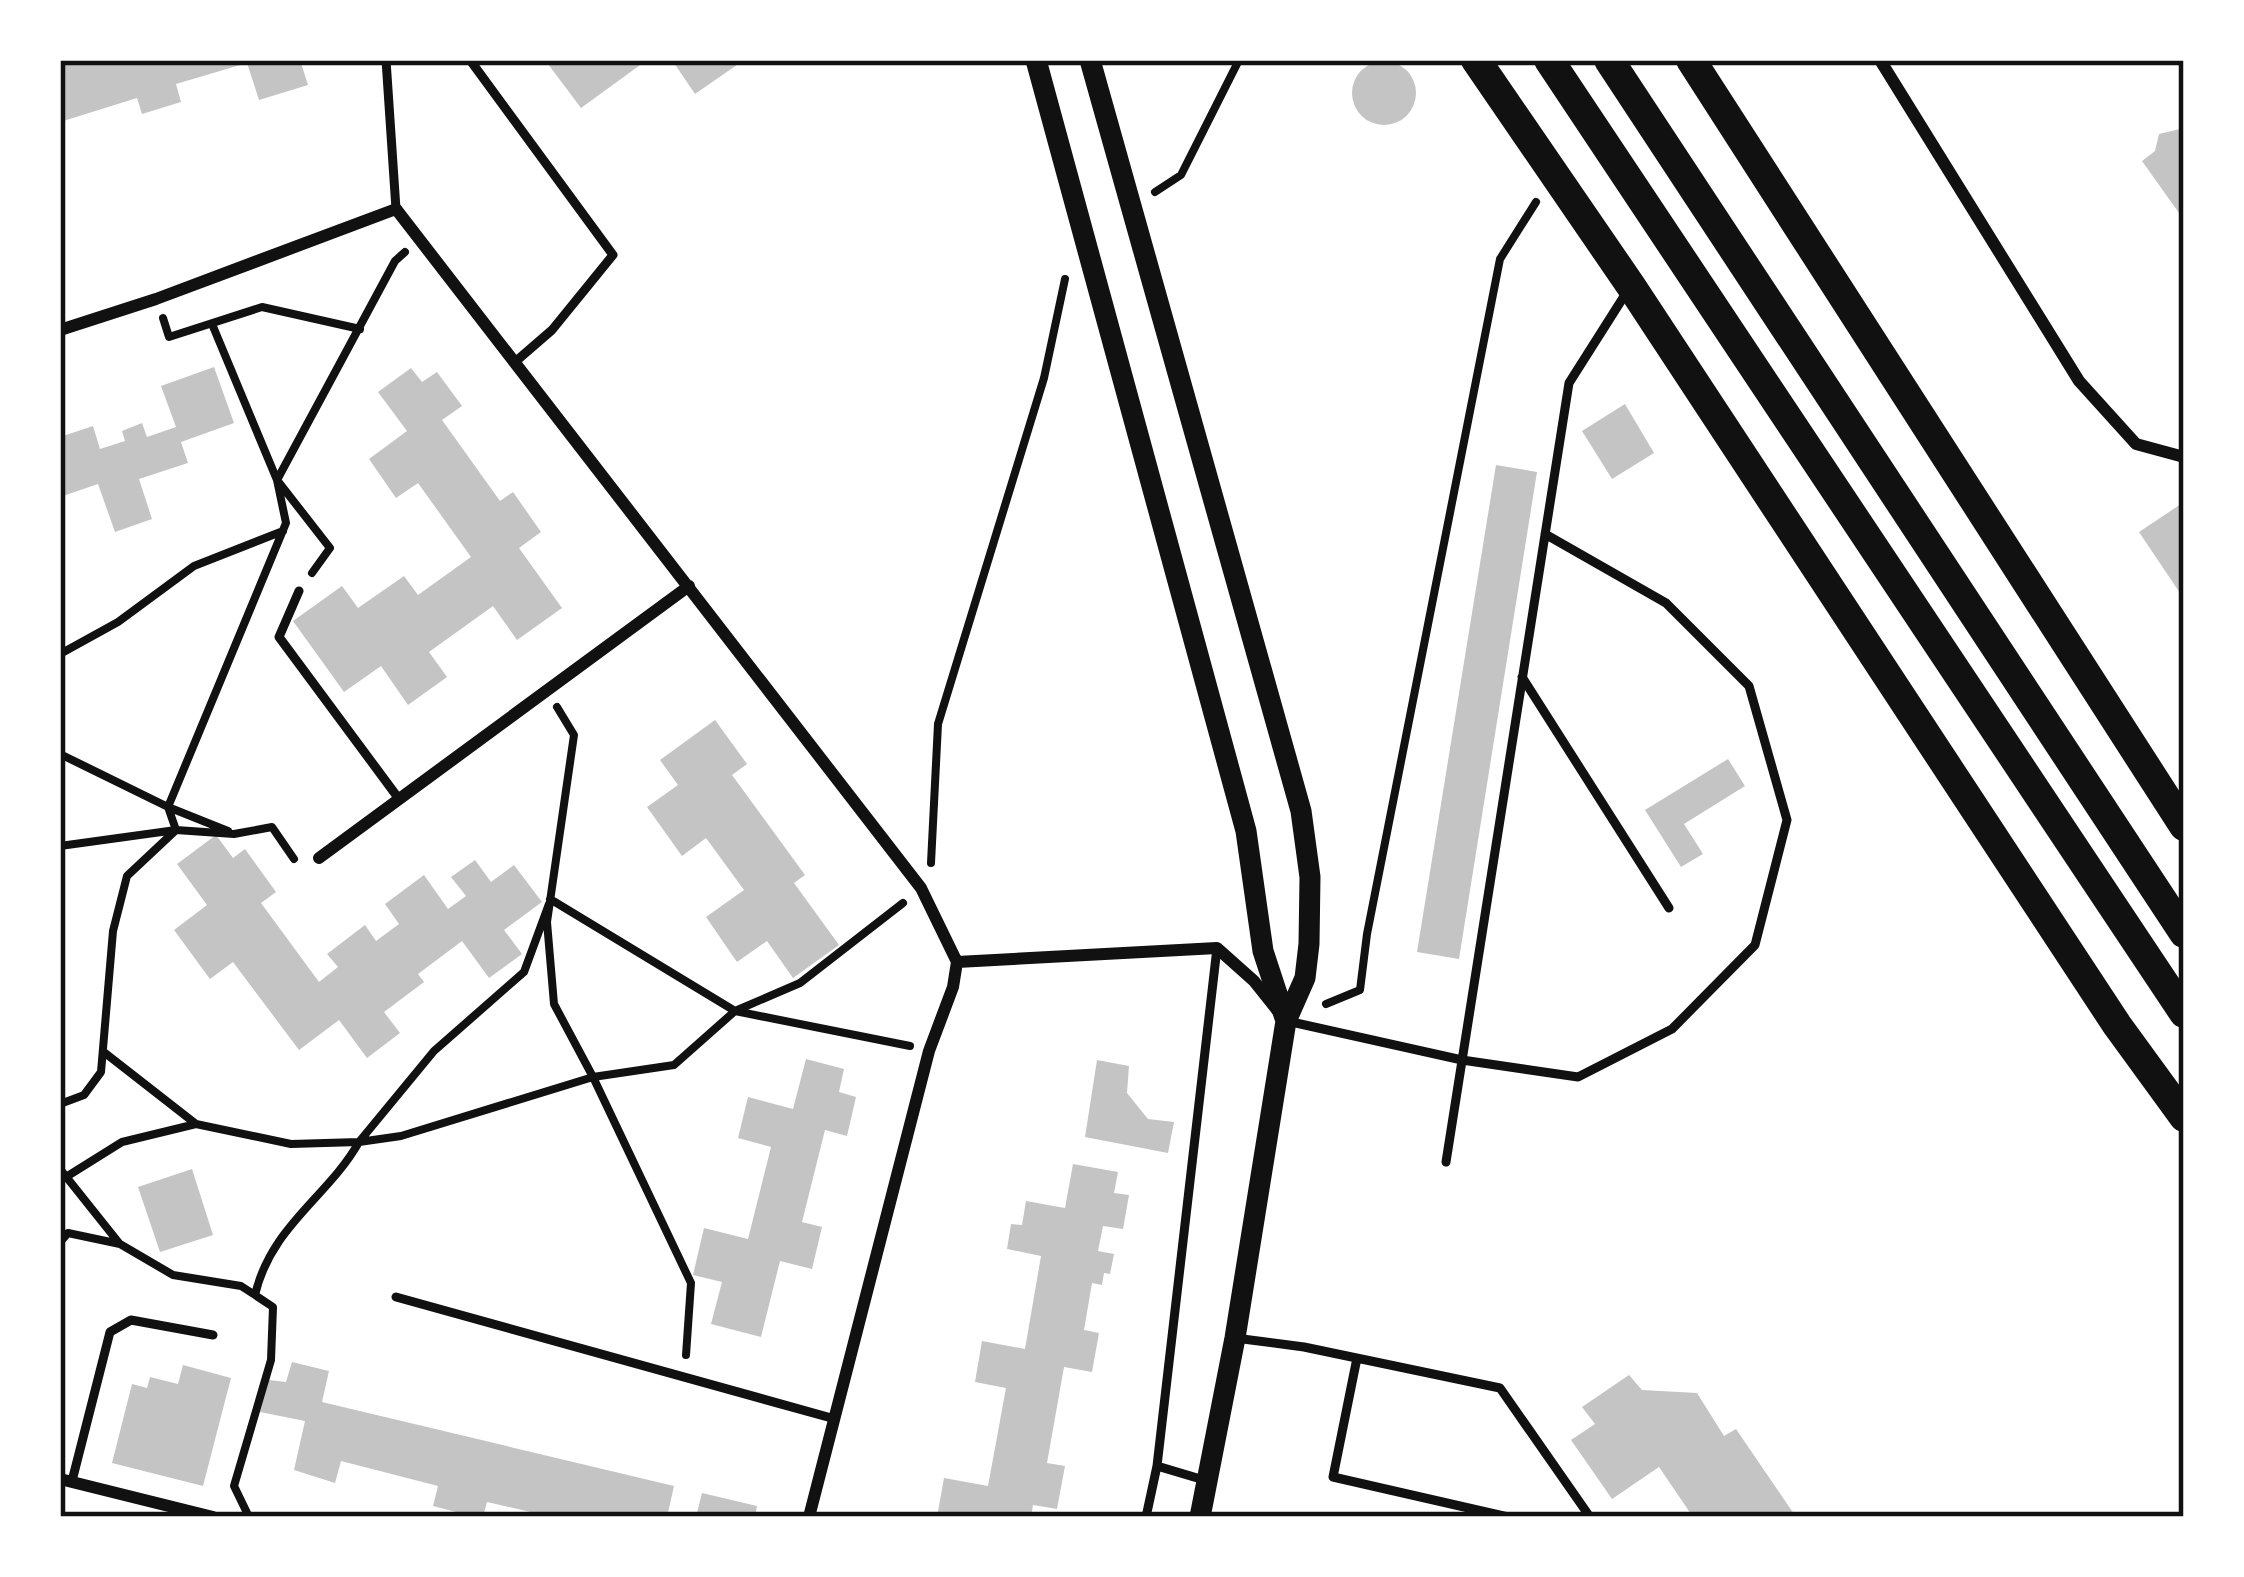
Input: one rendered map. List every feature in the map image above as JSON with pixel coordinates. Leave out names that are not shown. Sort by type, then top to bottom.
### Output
[{"type":"main road","points":[[1475,60],[1631,286],[2116,1025],[2184,1117]]},
{"type":"main road","points":[[1549,60],[2184,1013]]},
{"type":"main road","points":[[1609,60],[2184,933]]},
{"type":"main road","points":[[1691,60],[2184,826]]},
{"type":"street","points":[[1036,60],[1246,831],[1263,951],[1286,1021]]},
{"type":"street","points":[[1090,60],[1301,811],[1310,878],[1305,978],[1286,1021],[1201,1517]]},
{"type":"street","points":[[1880,60],[2079,381],[2136,444],[2184,458]]},
{"type":"street","points":[[60,330],[396,209],[921,888],[957,962],[953,987],[929,1051],[808,1517]]},
{"type":"street","points":[[319,858],[689,586]]},
{"type":"street","points":[[957,962],[1217,948],[1286,1021]]},
{"type":"street","points":[[66,1480],[213,1517]]},
{"type":"lane","points":[[386,60],[396,209]]},
{"type":"lane","points":[[470,60],[613,255],[552,330],[515,362]]},
{"type":"lane","points":[[1446,1162],[1569,383],[1631,286]]},
{"type":"lane","points":[[1286,1021],[1462,1060],[1578,1077],[1672,1029],[1754,945],[1787,820],[1748,686],[1666,603],[1545,534]]},
{"type":"lane","points":[[299,591],[279,637],[399,800]]},
{"type":"lane","points":[[1522,677],[1669,908]]},
{"type":"lane","points":[[1146,1517],[1157,1466],[1217,948]]},
{"type":"lane","points":[[396,1298],[835,1419]]},
{"type":"lane","points":[[66,1480],[110,1332],[131,1320],[213,1335]]},
{"type":"lane","points":[[1235,1338],[1500,1388],[1590,1517]]},
{"type":"lane","points":[[1357,1358],[1333,1477],[1508,1517]]},
{"type":"lane","points":[[1157,1466],[1208,1482]]},
{"type":"path","points":[[1133,205],[1181,175],[1239,60]]},
{"type":"path","points":[[1286,1021],[1360,990],[1366,934],[1500,259],[1553,170]]},
{"type":"path","points":[[277,480],[394,261],[421,240]]},
{"type":"path","points":[[120,1244],[63,1173],[122,1142],[196,1124],[291,1144],[358,1142],[401,1136],[593,1077],[674,1065],[735,1011],[800,983],[921,888],[931,874],[938,724],[1044,377],[1065,275],[1088,249]]},
{"type":"path","points":[[156,299],[169,337],[262,308],[360,329]]},
{"type":"path","points":[[176,830],[168,808],[286,523],[277,480],[212,324]]},
{"type":"path","points":[[277,480],[330,548],[299,591]]},
{"type":"path","points":[[60,655],[118,622],[194,566],[283,530]]},
{"type":"path","points":[[547,691],[574,735],[547,922],[554,1004],[691,1283],[689,1342],[681,1377]]},
{"type":"path","points":[[60,754],[168,808],[234,834]]},
{"type":"path","points":[[60,846],[176,830],[234,834],[272,827],[296,861],[319,858]]},
{"type":"path","points":[[60,1104],[84,1095],[101,1072],[113,931],[127,876],[176,830]]},
{"type":"path","points":[[550,901],[735,1011],[929,1051]]},
{"type":"path","points":[[255,1295],[261,1268],[308,1202],[434,1051],[524,972],[550,901]]},
{"type":"path","points":[[105,1053],[196,1124]]},
{"type":"path","points":[[60,1242],[64,1231],[120,1244],[173,1274],[242,1286],[273,1307],[271,1360],[234,1486],[249,1517]]},
{"type":"building","points":[[79,60],[300,60],[308,85],[259,100],[247,63],[176,84],[181,102],[142,114],[137,98],[60,122],[60,66]]},
{"type":"building","points":[[545,60],[647,60],[581,108]]},
{"type":"building","points":[[672,60],[744,60],[695,94]]},
{"type":"building","points":[[1384,61],[1406,71],[1416,93],[1406,115],[1384,125],[1362,115],[1352,93],[1362,71]]},
{"type":"building","points":[[2184,128],[2184,220],[2142,161],[2155,151],[2159,134]]},
{"type":"building","points":[[214,367],[234,423],[181,442],[188,463],[139,479],[152,519],[115,532],[98,484],[60,497],[60,437],[93,426],[100,449],[125,441],[122,431],[142,423],[147,437],[176,427],[161,386]]},
{"type":"building","points":[[411,368],[422,382],[437,372],[462,406],[442,420],[500,501],[513,492],[541,532],[519,548],[562,608],[517,640],[493,606],[429,652],[447,677],[408,705],[381,666],[344,692],[293,621],[342,586],[358,608],[404,576],[418,595],[471,557],[418,483],[396,498],[369,459],[407,431],[378,392]]},
{"type":"building","points":[[1625,404],[1654,453],[1612,479],[1582,431]]},
{"type":"building","points":[[1496,465],[1537,472],[1459,959],[1417,952]]},
{"type":"building","points":[[2184,502],[2184,599],[2139,532]]},
{"type":"building","points":[[715,720],[747,764],[732,775],[805,875],[794,883],[839,945],[793,978],[767,941],[737,962],[706,917],[744,890],[706,838],[682,856],[647,807],[678,785],[660,760]]},
{"type":"building","points":[[1728,759],[1745,786],[1684,824],[1703,854],[1681,867],[1645,810]]},
{"type":"building","points":[[216,835],[233,858],[245,849],[276,892],[261,903],[319,982],[338,967],[327,954],[365,925],[376,941],[399,924],[385,904],[424,875],[448,909],[466,896],[451,877],[475,860],[491,882],[514,865],[542,902],[504,930],[522,954],[489,978],[462,941],[418,974],[424,982],[384,1012],[400,1033],[367,1058],[339,1020],[299,1050],[233,962],[210,979],[174,930],[207,905],[177,864]]},
{"type":"building","points":[[806,1059],[844,1069],[839,1092],[856,1097],[847,1136],[825,1130],[802,1222],[822,1227],[812,1269],[780,1261],[761,1337],[711,1324],[722,1282],[693,1275],[704,1228],[748,1239],[771,1147],[738,1138],[748,1097],[793,1109]]},
{"type":"building","points":[[1097,1060],[1129,1066],[1127,1093],[1148,1119],[1174,1122],[1168,1153],[1085,1137]]},
{"type":"building","points":[[1073,1164],[1118,1172],[1114,1193],[1129,1195],[1123,1229],[1103,1226],[1098,1251],[1114,1254],[1102,1285],[1092,1283],[1084,1330],[1099,1333],[1092,1372],[1064,1367],[1047,1463],[1065,1466],[1057,1509],[1033,1505],[1031,1517],[937,1517],[944,1478],[988,1486],[1006,1388],[975,1382],[982,1341],[1025,1349],[1041,1256],[1007,1249],[1011,1224],[1022,1225],[1026,1201],[1065,1208]]},
{"type":"building","points":[[192,1169],[213,1235],[160,1252],[138,1187]]},
{"type":"building","points":[[292,1362],[329,1371],[322,1402],[674,1486],[667,1517],[552,1517],[487,1502],[483,1517],[475,1517],[433,1506],[438,1486],[341,1461],[335,1483],[294,1470],[305,1421],[260,1412],[269,1380],[286,1382]]},
{"type":"building","points":[[183,1365],[231,1378],[203,1486],[112,1463],[132,1384],[147,1388],[150,1377],[178,1384]]},
{"type":"building","points":[[1629,1375],[1642,1390],[1697,1393],[1724,1436],[1736,1429],[1796,1517],[1693,1517],[1659,1467],[1612,1499],[1571,1440],[1595,1424],[1582,1407]]},
{"type":"building","points":[[702,1493],[757,1506],[755,1517],[696,1517]]}]
